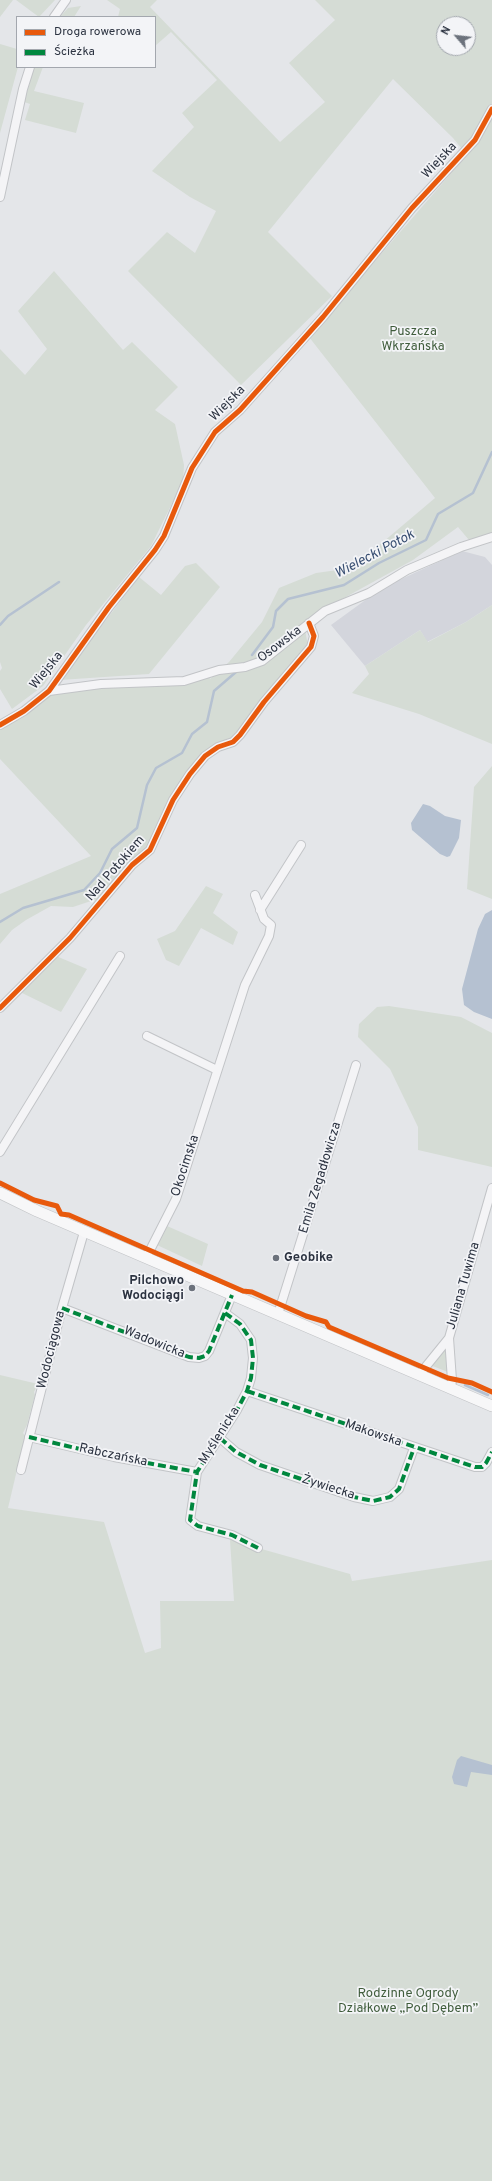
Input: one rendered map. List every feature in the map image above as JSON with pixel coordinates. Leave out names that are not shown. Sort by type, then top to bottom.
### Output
[{"type":"main road","points":[[0,1193],[84,1232],[492,1406]]},
{"type":"street","points":[[55,16],[66,0]]},
{"type":"street","points":[[0,197],[23,89],[30,68]]},
{"type":"street","name":"Wiejska","points":[[0,725],[24,711],[49,691],[109,607],[155,550],[164,536],[192,468],[215,432],[240,410],[323,317],[412,208],[475,140],[492,109]]},
{"type":"street","name":"Osowska","points":[[49,691],[101,684],[184,681],[219,670],[245,667],[262,661],[325,611],[369,593],[407,570],[461,547],[492,537]]},
{"type":"street","name":"Nad Potokiem","points":[[0,1008],[70,938],[132,865],[150,850],[173,800],[190,774],[205,756],[233,742],[240,735],[264,702],[311,647],[314,636],[309,623]]},
{"type":"street","points":[[260,910],[301,845]]},
{"type":"street","name":"Okocimska","points":[[146,1258],[176,1199],[245,985],[269,936],[271,925],[264,919],[255,896]]},
{"type":"street","points":[[0,1152],[120,956]]},
{"type":"street","points":[[147,1036],[217,1070]]},
{"type":"street","name":"Emila Zegadłowicza","points":[[278,1314],[356,1065]]},
{"type":"street","name":"Juliana Tuwima","points":[[451,1388],[452,1380],[449,1338],[492,1188]]},
{"type":"street","name":"Wodociągowa","points":[[21,1470],[62,1308],[84,1232]]},
{"type":"street","name":"Wadowicka","points":[[62,1308],[196,1358],[207,1354],[232,1295]]},
{"type":"street","name":"Myślenicka","points":[[225,1313],[240,1324],[251,1340],[252,1365],[247,1391],[220,1438],[197,1472],[190,1518],[192,1523],[232,1535],[258,1548]]},
{"type":"street","name":"Juliana Tuwima","points":[[419,1374],[449,1338]]},
{"type":"street","name":"Makowska","points":[[247,1391],[414,1448],[478,1467],[486,1463],[492,1452]]},
{"type":"street","name":"Rabczańska","points":[[29,1437],[122,1459],[197,1472]]},
{"type":"street","name":"Żywiecka","points":[[220,1438],[236,1452],[260,1465],[346,1495],[373,1501],[390,1497],[399,1489],[414,1448]]},
{"type":"shaded area","points":[[462,551],[485,557],[492,565],[492,605],[466,622],[427,642],[420,630],[365,666],[331,625],[382,588]]},
{"type":"green space","points":[[0,0],[13,0],[0,17]]},
{"type":"green space","points":[[16,0],[55,0],[40,16],[38,16]]},
{"type":"green space","name":"Puszcza Wkrzańska","points":[[107,0],[157,0],[150,7],[280,142],[325,102],[289,63],[335,20],[315,0],[492,0],[492,533],[469,540],[458,527],[413,560],[324,609],[304,624],[308,646],[236,735],[201,756],[152,843],[97,902],[94,900],[73,907],[51,906],[12,930],[0,944],[0,894],[91,856],[0,759],[0,725],[49,691],[209,674],[210,679],[229,662],[262,622],[279,588],[316,573],[345,569],[370,553],[435,498],[309,337],[467,155],[453,138],[393,79],[268,232],[332,296],[241,385],[128,271],[167,232],[195,253],[216,211],[190,197],[152,171],[194,127],[182,113],[217,80],[171,32],[156,45],[156,16],[118,16],[120,9]]},
{"type":"green space","points":[[81,6],[75,16],[61,16],[68,8]]},
{"type":"green space","points":[[0,44],[16,49],[16,68],[18,68],[0,133]]},
{"type":"green space","points":[[34,68],[43,68],[34,91],[84,103],[76,133],[25,120],[30,104],[24,102]]},
{"type":"green space","points":[[54,271],[123,350],[132,342],[178,387],[155,410],[175,424],[184,465],[183,481],[151,546],[86,625],[43,686],[12,709],[0,689],[0,671],[2,668],[0,662],[0,349],[25,375],[47,349],[18,311]]},
{"type":"green space","points":[[196,563],[220,587],[149,674],[60,680],[139,577],[161,595],[185,566]]},
{"type":"green space","points":[[492,605],[492,744],[419,714],[352,693],[369,674],[365,666],[420,630],[428,642],[466,622]]},
{"type":"green space","points":[[492,766],[492,899],[467,889],[474,787]]},
{"type":"green space","points":[[206,886],[223,894],[213,913],[238,932],[233,945],[201,928],[179,966],[166,960],[157,939],[175,931]]},
{"type":"green space","points":[[56,956],[87,969],[61,1012],[20,992]]},
{"type":"green space","points":[[389,1006],[461,1017],[492,1033],[492,1167],[418,1150],[418,1127],[390,1069],[358,1037],[359,1024],[377,1007]]},
{"type":"green space","points":[[167,1226],[208,1244],[202,1266],[157,1245]]},
{"type":"green space","points":[[446,1347],[448,1372],[430,1365]]},
{"type":"green space","name":"Rodzinne Ogrody Działkowe „Pod Dębem”","points":[[0,1375],[38,1384],[34,1392],[35,1395],[27,1425],[23,1433],[25,1436],[8,1508],[104,1522],[145,1653],[161,1648],[160,1601],[234,1601],[230,1540],[245,1541],[258,1548],[350,1574],[352,1581],[492,1560],[492,2181],[0,2181]]},
{"type":"water","points":[[423,804],[430,806],[445,816],[461,820],[459,838],[450,856],[447,857],[440,854],[412,830],[411,823]]},
{"type":"water","points":[[492,910],[492,1019],[474,1012],[464,1005],[462,989],[478,929],[485,914]]},
{"type":"water","points":[[461,1756],[492,1765],[492,1775],[471,1772],[467,1787],[454,1784],[452,1777],[457,1760]]},
{"type":"waterway","name":"Wielecki Potok","points":[[252,655],[273,627],[276,611],[288,599],[344,585],[379,563],[426,540],[438,514],[473,493],[492,452]]},
{"type":"waterway","points":[[0,625],[8,616],[59,582]]},
{"type":"waterway","name":"Wielecki Potok","points":[[0,922],[23,908],[84,890],[100,873],[112,849],[137,828],[147,785],[156,768],[182,753],[192,734],[207,722],[214,691],[236,672]]},
{"type":"waterway","points":[[465,1385],[488,1395]]},
{"type":"marked path","points":[[62,1308],[189,1357],[199,1358],[205,1356],[209,1351],[232,1295]]},
{"type":"marked path","points":[[225,1313],[240,1324],[251,1340],[253,1358],[251,1378],[247,1391],[237,1410],[197,1472],[190,1520],[198,1526],[232,1535],[258,1548]]},
{"type":"marked path","points":[[247,1391],[475,1467],[482,1467],[492,1452]]},
{"type":"marked path","points":[[29,1437],[114,1457],[197,1472]]},
{"type":"marked path","points":[[220,1438],[236,1452],[260,1465],[354,1497],[373,1501],[390,1497],[399,1489],[414,1448]]},
{"type":"cycle path","points":[[0,725],[24,711],[49,691],[109,607],[155,550],[164,536],[192,468],[215,432],[240,410],[323,317],[412,208],[475,140],[492,109]]},
{"type":"cycle path","points":[[0,1008],[70,938],[132,865],[150,850],[173,800],[190,774],[205,756],[218,747],[233,742],[240,735],[264,702],[311,647],[314,636],[309,623]]},
{"type":"cycle path","points":[[0,1183],[34,1200],[57,1206],[61,1214],[69,1215],[243,1291],[252,1292],[306,1316],[326,1322],[329,1327],[448,1378],[472,1383],[492,1392]]},
{"type":"place","name":"Geobike","points":[[276,1258]]},
{"type":"place","name":"Pilchowo Wodociągi","points":[[192,1288]]}]
